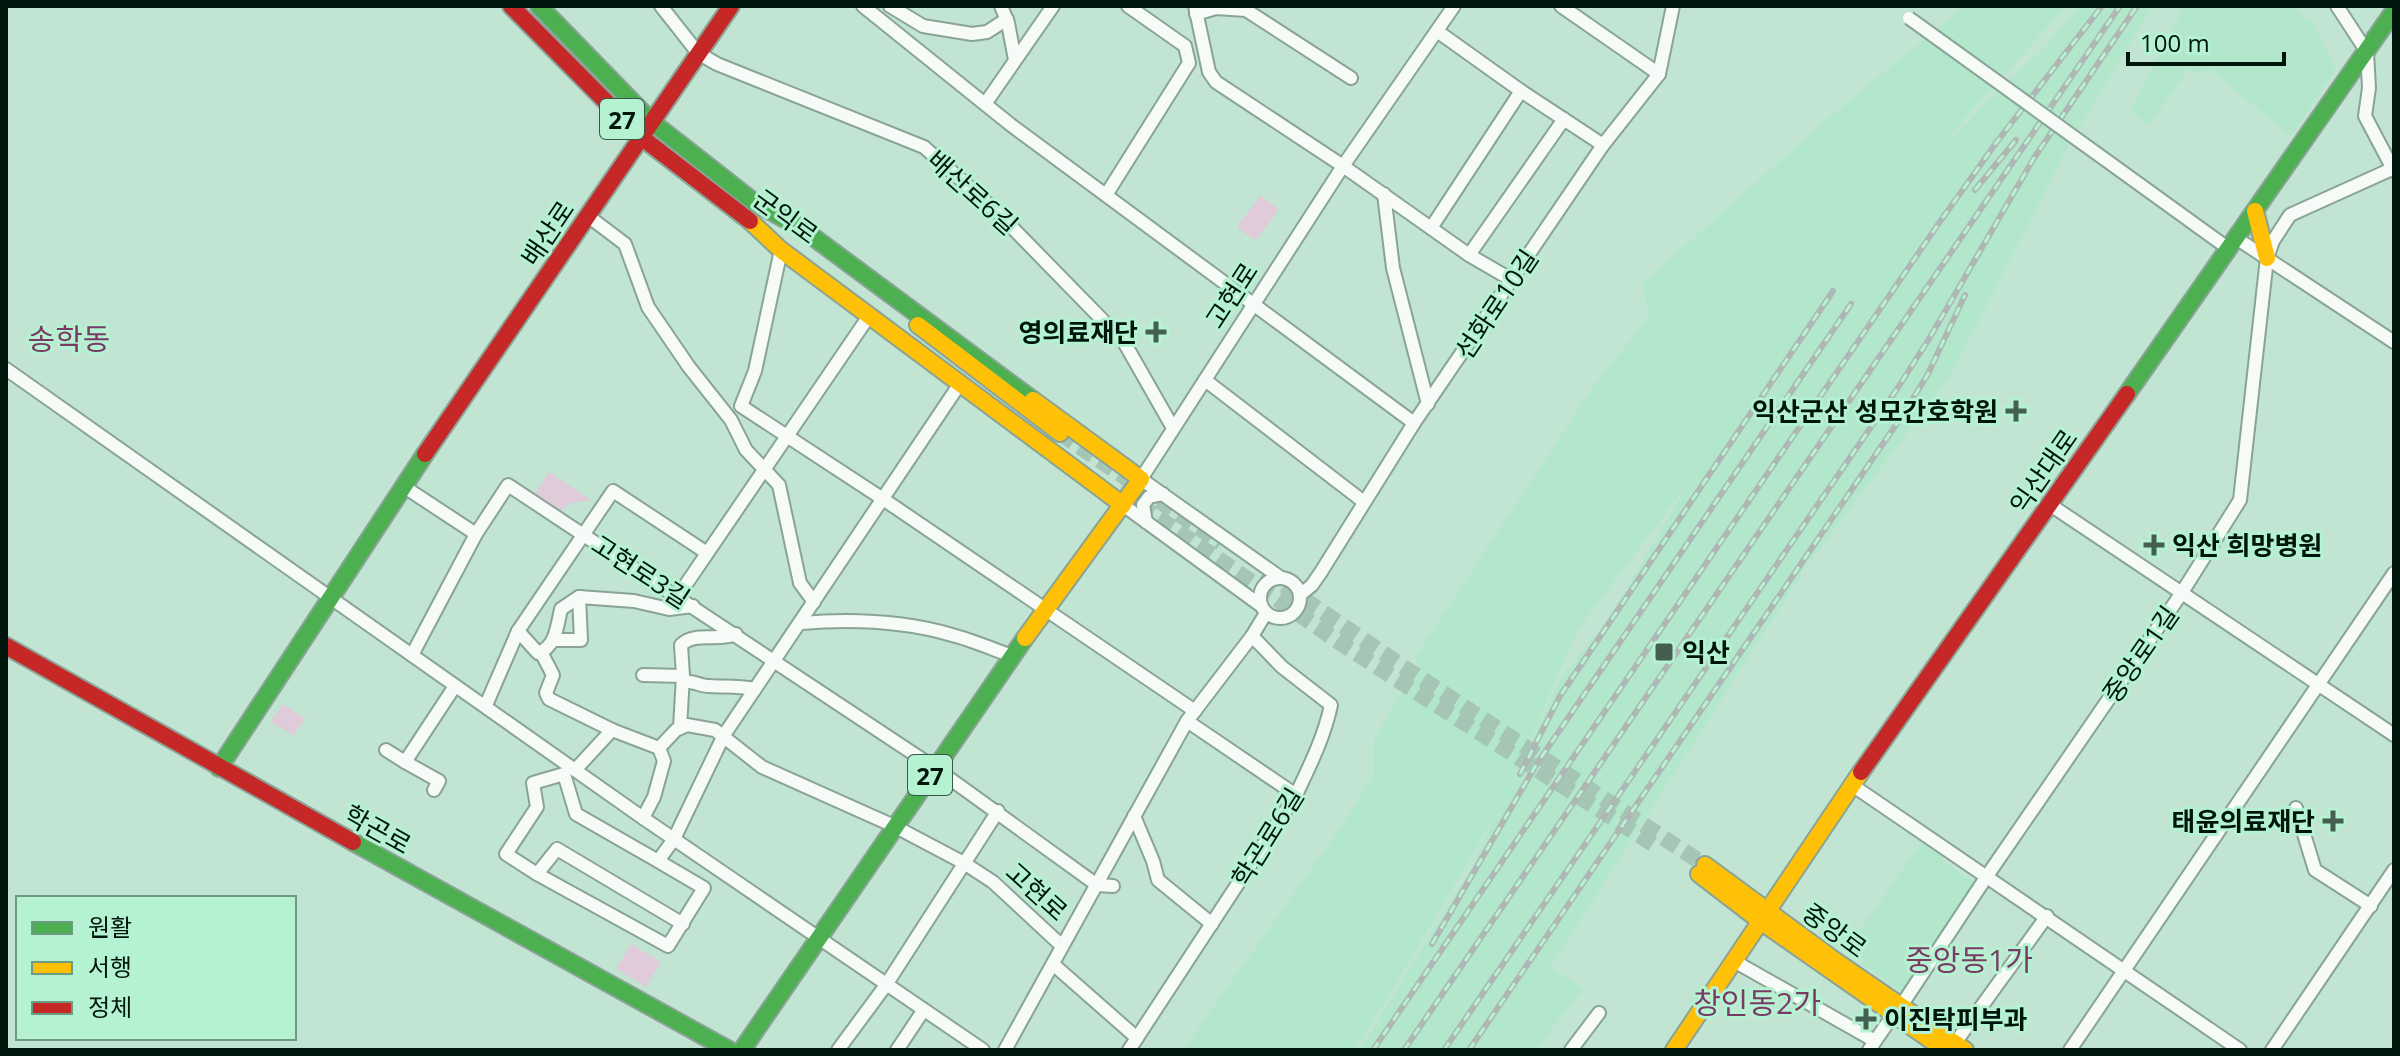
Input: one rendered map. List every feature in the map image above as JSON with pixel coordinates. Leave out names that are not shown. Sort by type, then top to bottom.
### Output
[{"type":"street","name":"군익로","points":[[511,6],[641,137],[747,218],[1059,440]]},
{"type":"street","name":"군익로","points":[[539,6],[652,122],[754,202],[801,228],[1059,440]]},
{"type":"street","points":[[661,6],[698,53]]},
{"type":"street","name":"배산로","points":[[219,768],[403,486],[731,6]]},
{"type":"street","points":[[863,6],[985,104],[1414,423]]},
{"type":"street","points":[[890,6],[923,26],[972,34],[987,32],[1007,19]]},
{"type":"street","points":[[1001,6],[1007,19],[1015,60]]},
{"type":"street","points":[[985,104],[1053,6]]},
{"type":"street","points":[[1106,195],[1189,63],[1185,46],[1128,6]]},
{"type":"street","name":"고현로","points":[[742,1050],[1012,656],[1141,479],[1343,166],[1454,6]]},
{"type":"street","points":[[1561,6],[1659,74]]},
{"type":"street","name":"선화로10길","points":[[1300,595],[1321,572],[1414,423],[1603,145],[1659,74],[1673,6]]},
{"type":"street","points":[[2267,258],[2273,241],[2290,215],[2393,170],[2365,116],[2369,88],[2367,52],[2337,6]]},
{"type":"street","points":[[1351,78],[1246,10],[1196,10],[1209,72],[1216,82],[1469,255],[1512,280]]},
{"type":"street","name":"익산대로","points":[[1674,1050],[1852,785],[2394,11]]},
{"type":"street","points":[[1909,18],[2103,158],[2232,243],[2267,258],[2394,342]]},
{"type":"street","points":[[1437,31],[1603,145]]},
{"type":"street","name":"배산로6길","points":[[698,53],[768,85],[924,147],[996,211],[1124,342],[1173,428]]},
{"type":"street","points":[[1431,228],[1521,91]]},
{"type":"street","points":[[1469,255],[1564,119]]},
{"type":"street","points":[[1384,194],[1393,268],[1428,404]]},
{"type":"street","points":[[2255,211],[2267,258]]},
{"type":"street","points":[[588,216],[625,244],[648,307],[689,367],[731,420],[746,450],[779,485],[800,583],[814,602]]},
{"type":"street","name":"27","points":[[747,218],[781,250],[959,385],[1059,440],[1141,479]]},
{"type":"street","name":"군익로","points":[[781,250],[755,371],[741,406],[786,435]]},
{"type":"street","name":"중앙로1길","points":[[1897,1011],[2181,594],[2240,500],[2267,258]]},
{"type":"street","points":[[678,596],[869,316]]},
{"type":"street","points":[[6,369],[643,818],[983,1050]]},
{"type":"street","points":[[1205,380],[1364,502]]},
{"type":"street","points":[[658,861],[674,839],[724,735],[959,385]]},
{"type":"street","points":[[786,435],[1046,609],[1296,795]]},
{"type":"street","name":"27","points":[[1059,440],[1123,505]]},
{"type":"street","points":[[1123,505],[1275,618],[1287,617],[1297,608],[1300,595],[1293,583],[1281,578],[1141,479]]},
{"type":"street","name":"고현로3길","points":[[412,655],[476,534],[508,485],[935,768]]},
{"type":"street","points":[[403,486],[476,534]]},
{"type":"street","points":[[486,705],[518,631],[613,491],[707,553]]},
{"type":"street","points":[[1146,522],[1143,505],[1149,497],[1163,494]]},
{"type":"street","points":[[2049,504],[2394,735]]},
{"type":"street","points":[[2070,1050],[2394,573]]},
{"type":"street","points":[[1005,1050],[1191,716],[1252,636],[1263,609],[1260,592],[1274,579],[1281,578]]},
{"type":"street","points":[[518,631],[538,653],[547,650],[553,640],[561,609],[579,597],[634,601],[669,609],[693,606]]},
{"type":"street","points":[[553,640],[581,640],[579,597]]},
{"type":"street","points":[[801,623],[840,620],[907,627],[950,634],[1012,656]]},
{"type":"street","points":[[680,728],[683,679],[681,645],[684,640],[696,637],[725,639],[736,634]]},
{"type":"street","name":"학곤로6길","points":[[1129,1050],[1296,795],[1317,751],[1331,705],[1282,667],[1252,636]]},
{"type":"street","name":"학곤로","points":[[6,646],[219,768],[729,1050]]},
{"type":"street","points":[[541,652],[553,675],[546,693],[549,699],[612,730],[659,748],[664,761],[654,797],[643,818]]},
{"type":"street","points":[[643,675],[683,679],[705,687],[730,684],[755,689]]},
{"type":"street","points":[[405,762],[455,686]]},
{"type":"street","points":[[659,748],[687,725],[715,730],[762,767],[894,826]]},
{"type":"street","points":[[575,770],[612,730]]},
{"type":"street","points":[[386,750],[439,781],[434,790]]},
{"type":"street","name":"고현로","points":[[935,768],[1097,885]]},
{"type":"street","points":[[564,774],[576,814],[658,861],[704,888],[668,946],[506,854],[537,807],[533,783],[564,774]]},
{"type":"street","points":[[1852,785],[2240,1050]]},
{"type":"street","points":[[2296,808],[2315,870],[2371,906]]},
{"type":"street","points":[[838,1050],[886,985],[998,811]]},
{"type":"street","points":[[1134,816],[1158,880],[1212,924]]},
{"type":"street","name":"고현로","points":[[894,826],[993,882],[1062,946]]},
{"type":"street","points":[[537,874],[557,849],[683,924]]},
{"type":"street","name":"중앙로","points":[[1702,870],[1897,1011],[1955,1048],[2047,916]]},
{"type":"street","points":[[2272,1050],[2394,870]]},
{"type":"street","points":[[1097,885],[1113,886]]},
{"type":"street","points":[[1734,961],[1872,1046],[1897,1011]]},
{"type":"street","points":[[1054,965],[1137,1038]]},
{"type":"street","points":[[897,1050],[923,1011]]},
{"type":"street","points":[[1571,1050],[1599,1013]]},
{"type":"shaded area","points":[[1965,6],[2066,6],[1942,146],[2045,47],[2080,6],[2153,6],[2069,144],[1951,375],[1810,561],[1550,967],[1583,989],[1535,1050],[1360,1050],[1473,866],[1496,814],[1354,1050],[1183,1050],[1342,826],[1373,776],[1374,739],[1418,667],[1415,658],[1595,384],[1649,317],[1642,284],[1826,120]],"holes":[[[1690,481],[1612,613],[1560,680],[1510,787],[1578,629]]]},
{"type":"shaded area","points":[[2185,6],[2295,6],[2307,21],[2311,20],[2336,69],[2291,136],[2209,69],[2199,75],[2189,68],[2149,125],[2130,111]]},
{"type":"shaded area","points":[[1260,196],[1278,211],[1257,239],[1253,239],[1238,228]]},
{"type":"shaded area","points":[[549,472],[591,500],[571,503],[559,512],[534,495]]},
{"type":"shaded area","points":[[283,704],[305,719],[293,735],[270,722]]},
{"type":"shaded area","points":[[1921,843],[1974,882],[1903,993],[1862,963],[1864,958],[1848,948]]},
{"type":"shaded area","points":[[631,944],[661,962],[646,987],[616,969]]},
{"type":"tunnel","points":[[1060,433],[1221,543]]},
{"type":"tunnel","points":[[1119,491],[1345,646],[1656,846]]},
{"type":"tunnel","points":[[1264,572],[1705,865]]},
{"type":"railway","points":[[1373,1050],[1939,223],[1996,143],[2102,6]]},
{"type":"railway","points":[[1404,1050],[2120,6]]},
{"type":"railway","points":[[1444,1050],[1897,389],[2034,158],[2137,6]]},
{"type":"railway","points":[[1975,190],[2016,140]]},
{"type":"railway","points":[[1520,774],[1560,696],[1833,291]]},
{"type":"railway","points":[[1469,1050],[1904,413],[1928,374],[1965,295]]},
{"type":"railway","points":[[1432,944],[1536,765],[1851,304]]},
{"type":"traffic: fast","points":[[539,6],[652,122],[754,202],[801,228],[1033,400]]},
{"type":"traffic: fast","points":[[2127,394],[2394,11]]},
{"type":"traffic: fast","points":[[219,768],[425,454]]},
{"type":"traffic: fast","points":[[742,1050],[1025,638]]},
{"type":"traffic: fast","points":[[353,842],[729,1050]]},
{"type":"traffic: slow","points":[[2255,211],[2267,258]]},
{"type":"traffic: slow","points":[[750,221],[781,250],[1123,505]]},
{"type":"traffic: slow","points":[[918,325],[1060,433]]},
{"type":"traffic: slow","points":[[1025,638],[1141,479],[1033,400]]},
{"type":"traffic: slow","points":[[1674,1050],[1861,772]]},
{"type":"traffic: slow","points":[[1705,865],[1834,960],[1965,1050]]},
{"type":"traffic: slow","points":[[1699,874],[1759,920],[1945,1050]]},
{"type":"traffic: jam","points":[[511,6],[641,137],[750,221]]},
{"type":"traffic: jam","points":[[425,454],[731,6]]},
{"type":"traffic: jam","points":[[1861,772],[2127,394]]},
{"type":"traffic: jam","points":[[6,646],[353,842]]},
{"type":"place","name":"영의료재단","points":[[1156,332]]},
{"type":"place","name":"익산군산 성모간호학원","points":[[2016,411]]},
{"type":"place","name":"익산 희망병원","points":[[2154,545]]},
{"type":"place","name":"익산","points":[[1664,652]]},
{"type":"place","name":"태윤의료재단","points":[[2333,821]]},
{"type":"place","name":"이진탁피부과","points":[[1866,1019]]},
{"type":"district","name":"송학동","points":[[69,338]]},
{"type":"district","name":"중앙동1가","points":[[1969,959]]},
{"type":"district","name":"창인동2가","points":[[1757,1002]]}]
